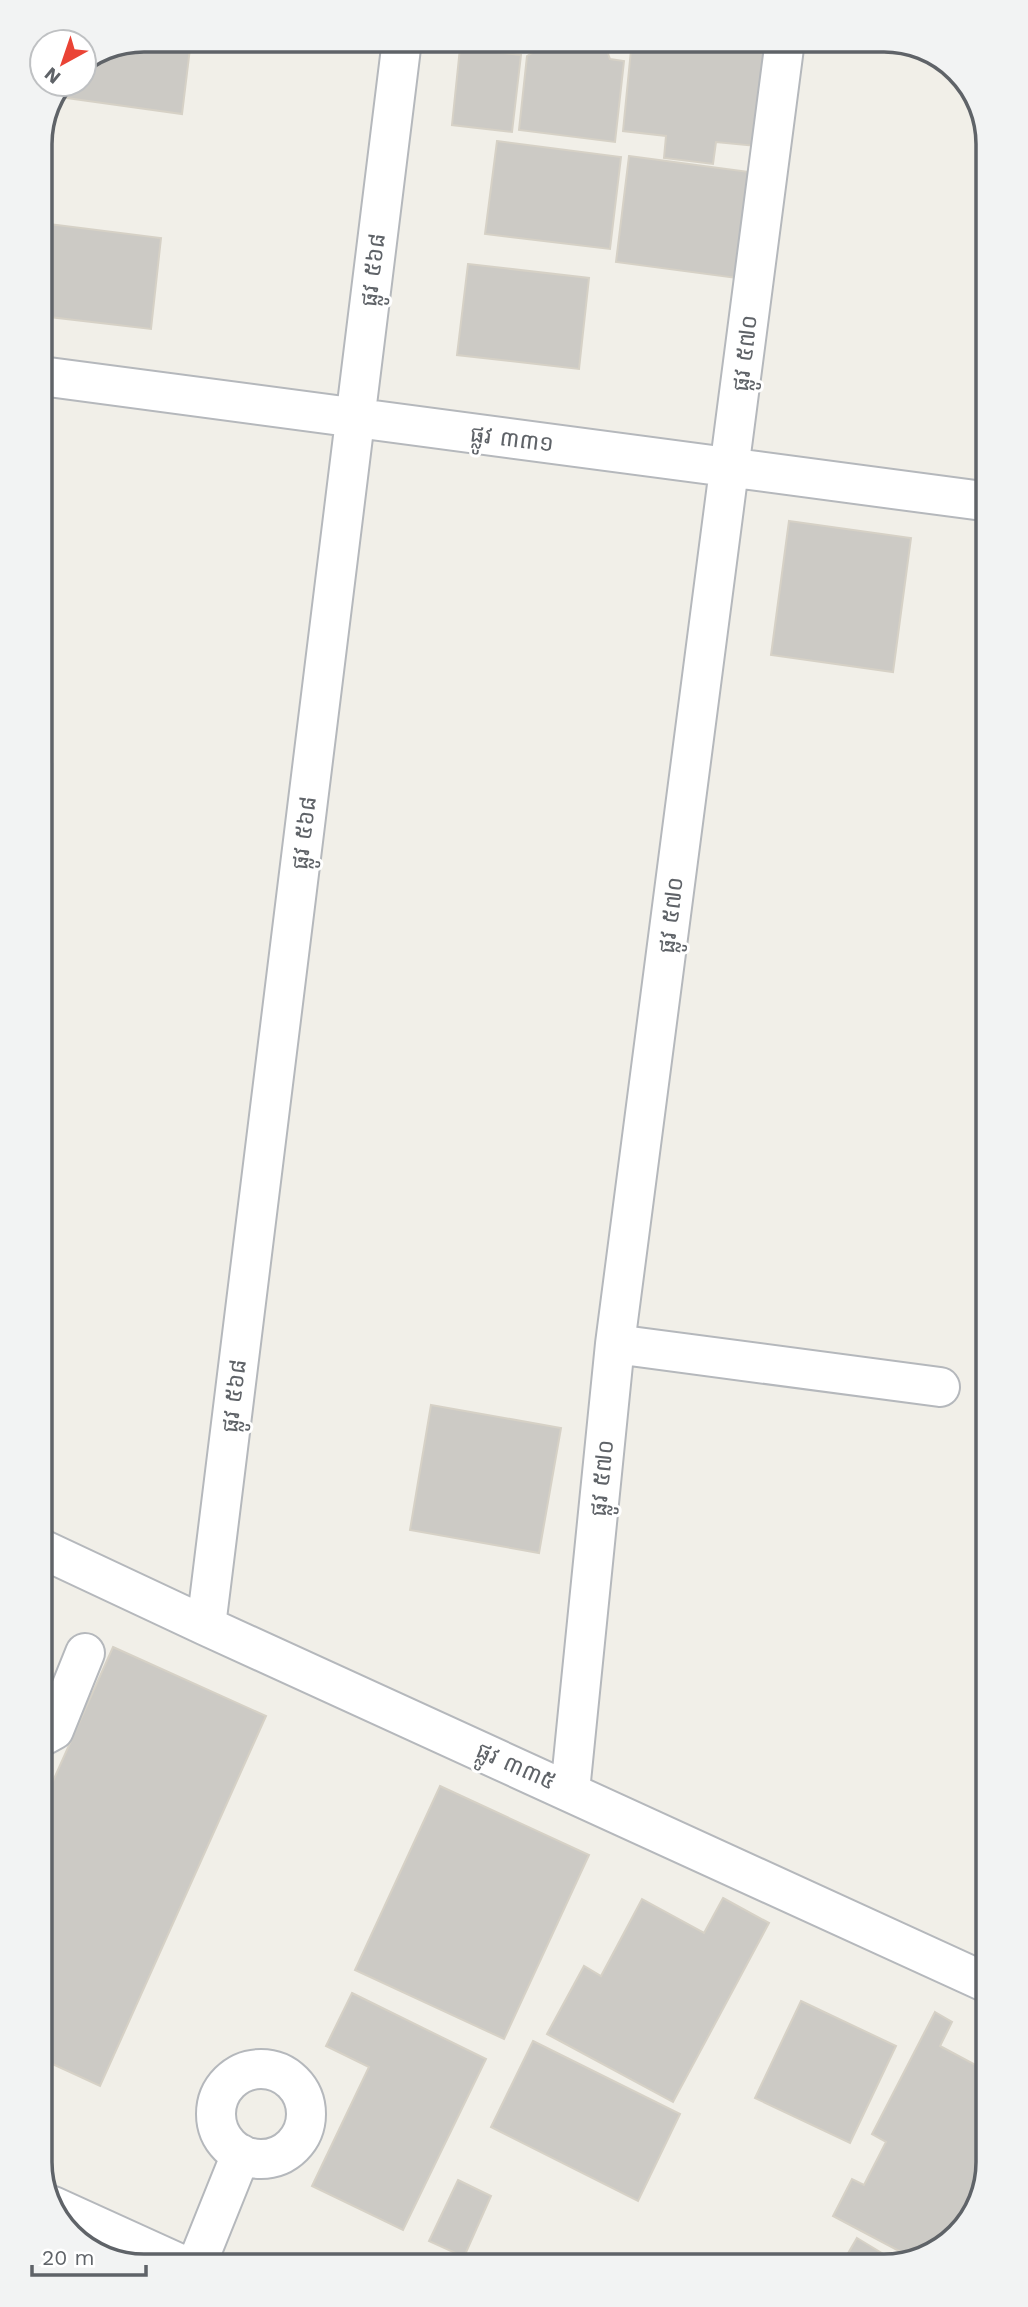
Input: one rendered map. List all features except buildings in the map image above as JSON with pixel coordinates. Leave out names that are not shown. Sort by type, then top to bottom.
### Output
[{"type":"street","name":"ផ្លូវ ៥៦៨","points":[[206,1626],[400,52]]},
{"type":"street","name":"ផ្លូវ ៥៧០","points":[[570,1791],[615,1344],[783,53]]},
{"type":"street","name":"ផ្លូវ ៣៣១","points":[[53,378],[976,500]]},
{"type":"street","points":[[615,1344],[940,1387]]},
{"type":"street","name":"ផ្លូវ ៣៣៥","points":[[52,1554],[976,1978]]},
{"type":"street","points":[[52,1731],[85,1653]]},
{"type":"street","points":[[201,2254],[241,2154]]},
{"type":"street","points":[[69,2213],[158,2254]]}]
